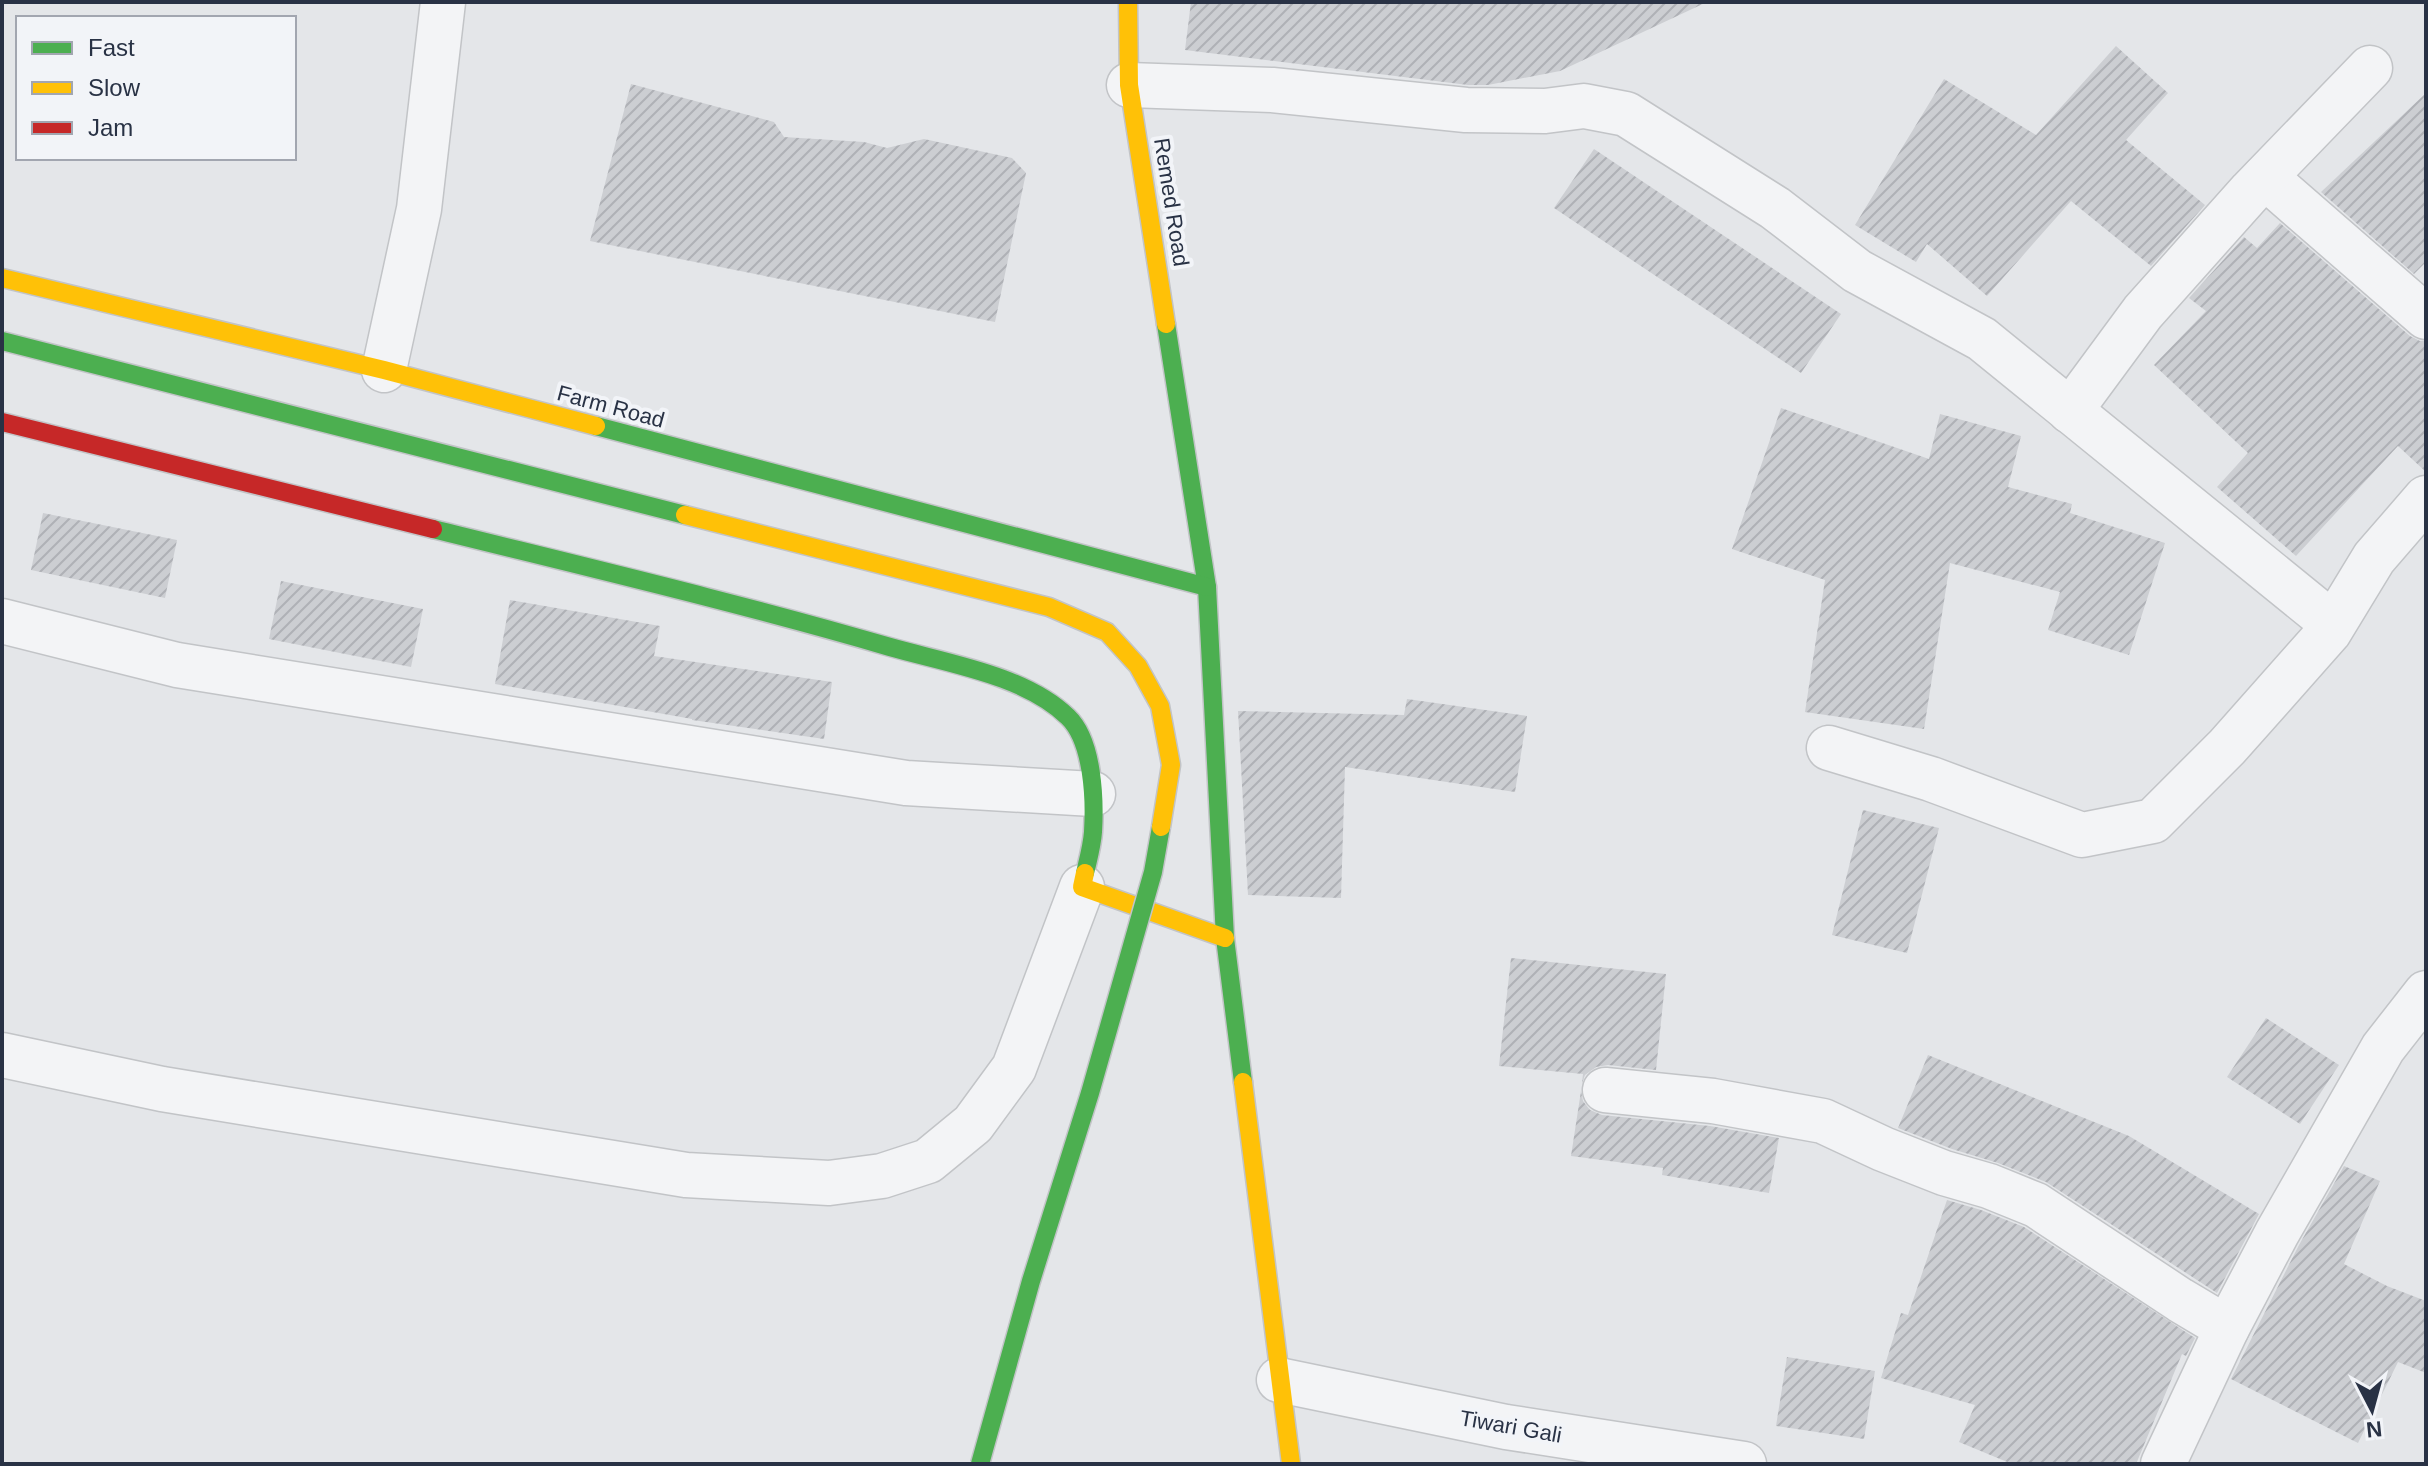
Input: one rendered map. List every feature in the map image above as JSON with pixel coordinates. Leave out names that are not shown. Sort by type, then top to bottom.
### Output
[{"type":"street","points":[[384,370],[419,209],[443,2]]},
{"type":"street","name":"Remed Road","points":[[1128,2],[1129,85],[1207,587],[1225,938],[1291,1464]]},
{"type":"street","points":[[2070,411],[2143,312],[2265,177],[2370,68]]},
{"type":"street","points":[[1129,85],[1272,90],[1466,110],[1545,111],[1584,106],[1626,114],[1775,208],[1857,271],[1982,339],[2333,624]]},
{"type":"street","points":[[2265,177],[2426,317]]},
{"type":"street","name":"Farm Road","points":[[2,278],[384,370],[1207,587]]},
{"type":"street","points":[[2,341],[1049,607],[1107,632],[1138,666],[1160,706],[1171,765],[1153,872],[980,1464]]},
{"type":"street","points":[[2,422],[776,614],[1006,680],[1048,701],[1070,718],[1085,741],[1093,794],[1093,834],[1082,887],[1014,1068],[973,1124],[928,1161],[882,1176],[829,1183],[686,1175],[162,1089],[2,1055]]},
{"type":"street","points":[[1829,748],[1931,779],[2082,835],[2153,821],[2227,747],[2329,632],[2374,558],[2422,511]]},
{"type":"street","points":[[2,621],[177,665],[891,781],[1093,794]]},
{"type":"street","points":[[1082,887],[1225,938]]},
{"type":"street","points":[[2163,1464],[2227,1328],[2277,1233],[2383,1048],[2426,993]]},
{"type":"street","points":[[1605,1090],[1713,1101],[1823,1121],[1895,1154],[2036,1205],[2227,1328]]},
{"type":"street","name":"Tiwari Gali","points":[[1279,1380],[1506,1427],[1744,1464]]},
{"type":"building","points":[[1191,2],[1707,2],[1560,71],[1488,85],[1468,85],[1185,50]]},
{"type":"building","points":[[2116,46],[2168,93],[2126,140],[2205,205],[2151,266],[2071,201],[1987,296],[1927,244],[1916,262],[1855,225],[1944,79],[2036,135]]},
{"type":"building","points":[[631,84],[774,122],[784,137],[864,142],[887,148],[924,139],[1012,158],[1026,173],[995,322],[590,241]]},
{"type":"building","points":[[2426,93],[2426,262],[2414,274],[2321,192]]},
{"type":"building","points":[[1594,149],[1841,314],[1801,373],[1554,208]]},
{"type":"building","points":[[2280,223],[2410,336],[2426,341],[2426,472],[2398,446],[2296,556],[2217,487],[2248,453],[2154,365],[2206,311],[2189,298],[2244,237],[2257,248]]},
{"type":"building","points":[[1781,408],[1929,459],[1940,414],[2021,436],[2008,487],[2072,504],[2070,513],[2165,543],[2129,655],[2048,630],[2060,592],[1950,563],[1924,729],[1805,712],[1825,580],[1732,549]]},
{"type":"building","points":[[43,513],[177,540],[165,598],[31,570]]},
{"type":"building","points":[[281,581],[423,609],[411,667],[269,639]]},
{"type":"building","points":[[510,600],[660,626],[654,656],[832,682],[824,739],[692,720],[495,684]]},
{"type":"building","points":[[1407,699],[1527,716],[1515,792],[1345,767],[1341,898],[1248,895],[1238,711],[1404,715]]},
{"type":"building","points":[[1863,810],[1939,828],[1907,953],[1832,935]]},
{"type":"building","points":[[1511,958],[1666,974],[1656,1070],[1608,1065],[1596,1067],[1585,1075],[1582,1083],[1583,1074],[1499,1066]]},
{"type":"building","points":[[2266,1018],[2339,1065],[2300,1124],[2227,1077]]},
{"type":"building","points":[[1928,1055],[2129,1136],[2259,1214],[2217,1293],[2046,1182],[1898,1128]]},
{"type":"building","points":[[1581,1091],[1583,1101],[1590,1110],[1602,1115],[1710,1126],[1779,1138],[1769,1193],[1662,1175],[1663,1168],[1571,1156]]},
{"type":"building","points":[[2344,1166],[2380,1181],[2344,1264],[2426,1301],[2426,1373],[2398,1362],[2358,1443],[2231,1379],[2299,1245]]},
{"type":"building","points":[[1947,1200],[2024,1227],[2195,1338],[2186,1356],[2182,1354],[2136,1464],[2012,1464],[1959,1442],[1975,1405],[1881,1378],[1901,1313],[1908,1315]]},
{"type":"building","points":[[1787,1357],[1875,1371],[1864,1439],[1776,1426]]},
{"type":"traffic: fast","points":[[1166,324],[1207,587],[1225,938],[1243,1082]]},
{"type":"traffic: fast","points":[[2,341],[685,515]]},
{"type":"traffic: fast","points":[[596,426],[1207,587]]},
{"type":"traffic: fast","points":[[433,529],[776,615],[984,672],[1030,691],[1068,717],[1083,740],[1091,771],[1094,819],[1085,873]]},
{"type":"traffic: fast","points":[[980,1464],[1153,872],[1161,827]]},
{"type":"traffic: slow","points":[[1128,2],[1129,85],[1166,324]]},
{"type":"traffic: slow","points":[[2,278],[384,370],[596,426]]},
{"type":"traffic: slow","points":[[685,515],[1049,607],[1107,632],[1138,666],[1160,706],[1171,765],[1161,827]]},
{"type":"traffic: slow","points":[[1085,873],[1082,887],[1225,938]]},
{"type":"traffic: slow","points":[[1243,1082],[1291,1464]]},
{"type":"traffic: jam","points":[[2,422],[433,529]]}]
